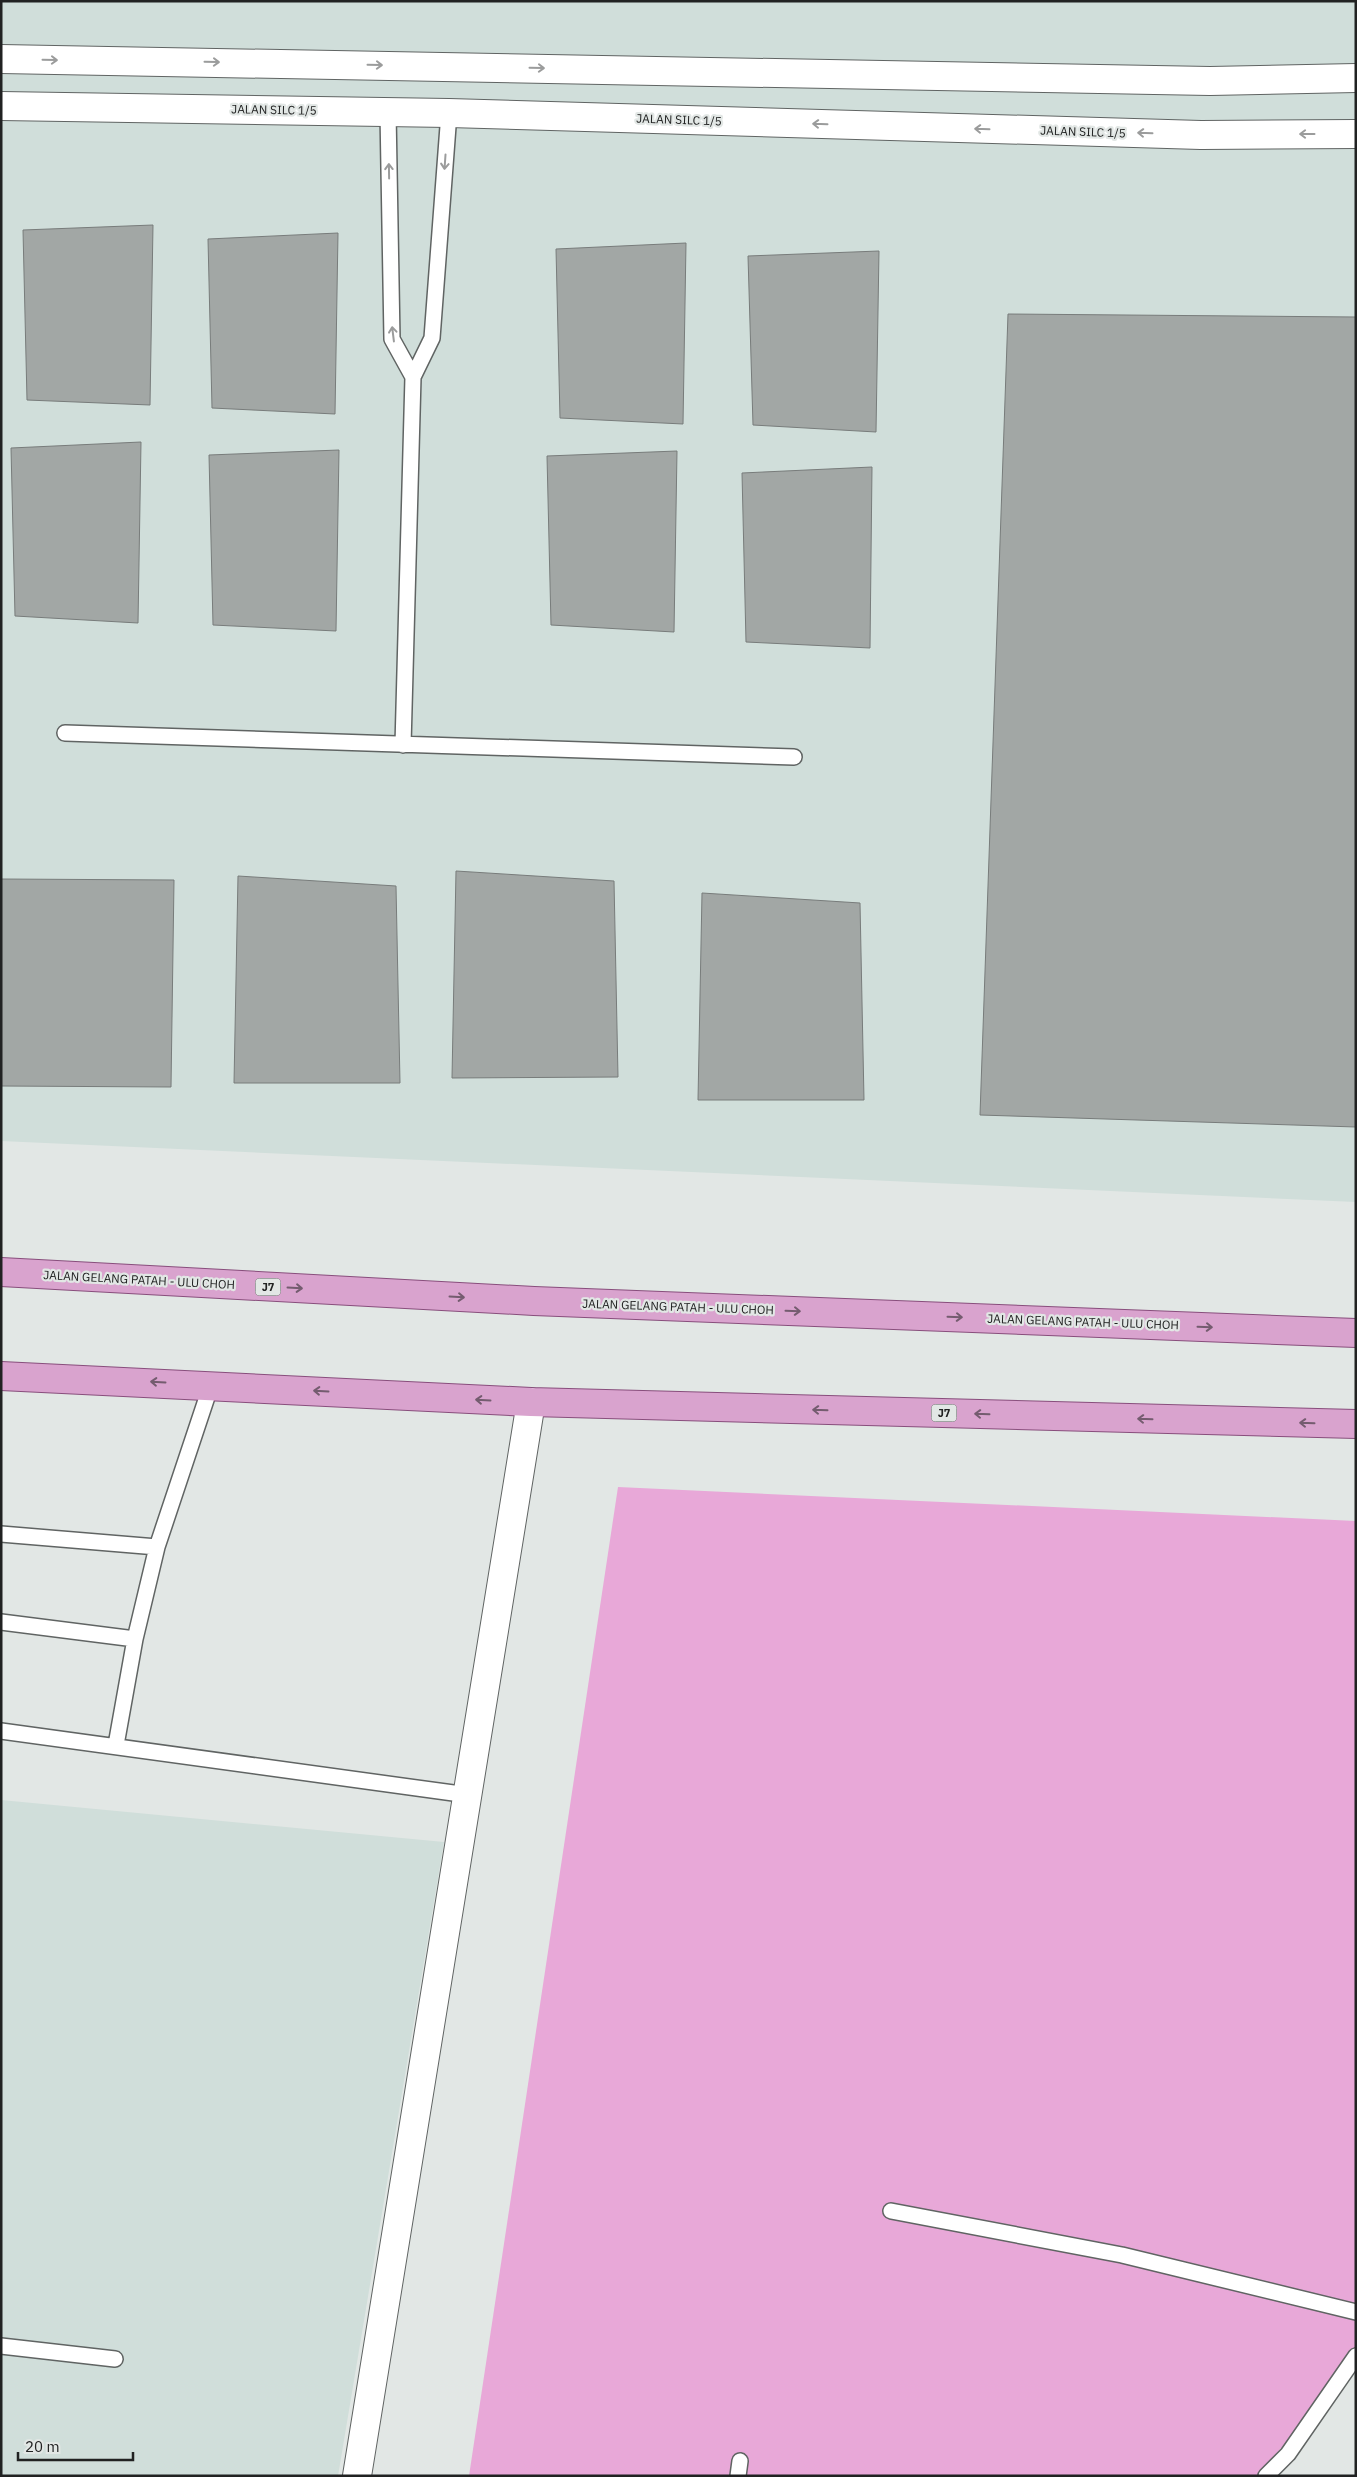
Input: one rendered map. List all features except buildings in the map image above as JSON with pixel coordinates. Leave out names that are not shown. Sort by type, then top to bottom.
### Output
[{"type":"main road","name":"JALAN GELANG PATAH - ULU CHOH","points":[[1,1272],[534,1301],[1356,1332]]},
{"type":"main road","name":"J7","points":[[1,1376],[532,1402],[1356,1424]]},
{"type":"street","points":[[1,59],[1190,81],[1356,78]]},
{"type":"street","name":"JALAN SILC 1/5","points":[[1,106],[449,113],[1201,135],[1356,134]]},
{"type":"street","points":[[357,2476],[532,1402]]},
{"type":"lane","points":[[388,112],[392,339],[413,377]]},
{"type":"lane","points":[[403,745],[413,377],[432,338],[449,113]]},
{"type":"lane","points":[[65,733],[794,757]]},
{"type":"lane","points":[[116,1745],[135,1639],[157,1547],[211,1385]]},
{"type":"lane","points":[[1,1534],[157,1547]]},
{"type":"lane","points":[[1,1622],[135,1639]]},
{"type":"lane","points":[[1,1731],[116,1745],[468,1795]]},
{"type":"lane","points":[[891,2211],[1122,2255],[1356,2312]]},
{"type":"lane","points":[[1,2346],[115,2359]]},
{"type":"lane","points":[[1266,2476],[1288,2454],[1356,2356]]},
{"type":"shaded area","points":[[1,1],[1356,1],[1356,1202],[1,1141]]},
{"type":"shaded area","points":[[618,1487],[1356,1521],[1356,2354],[1311,2415],[1256,2476],[469,2476]]},
{"type":"shaded area","points":[[1,1800],[444,1842],[338,2476],[1,2476]]}]
